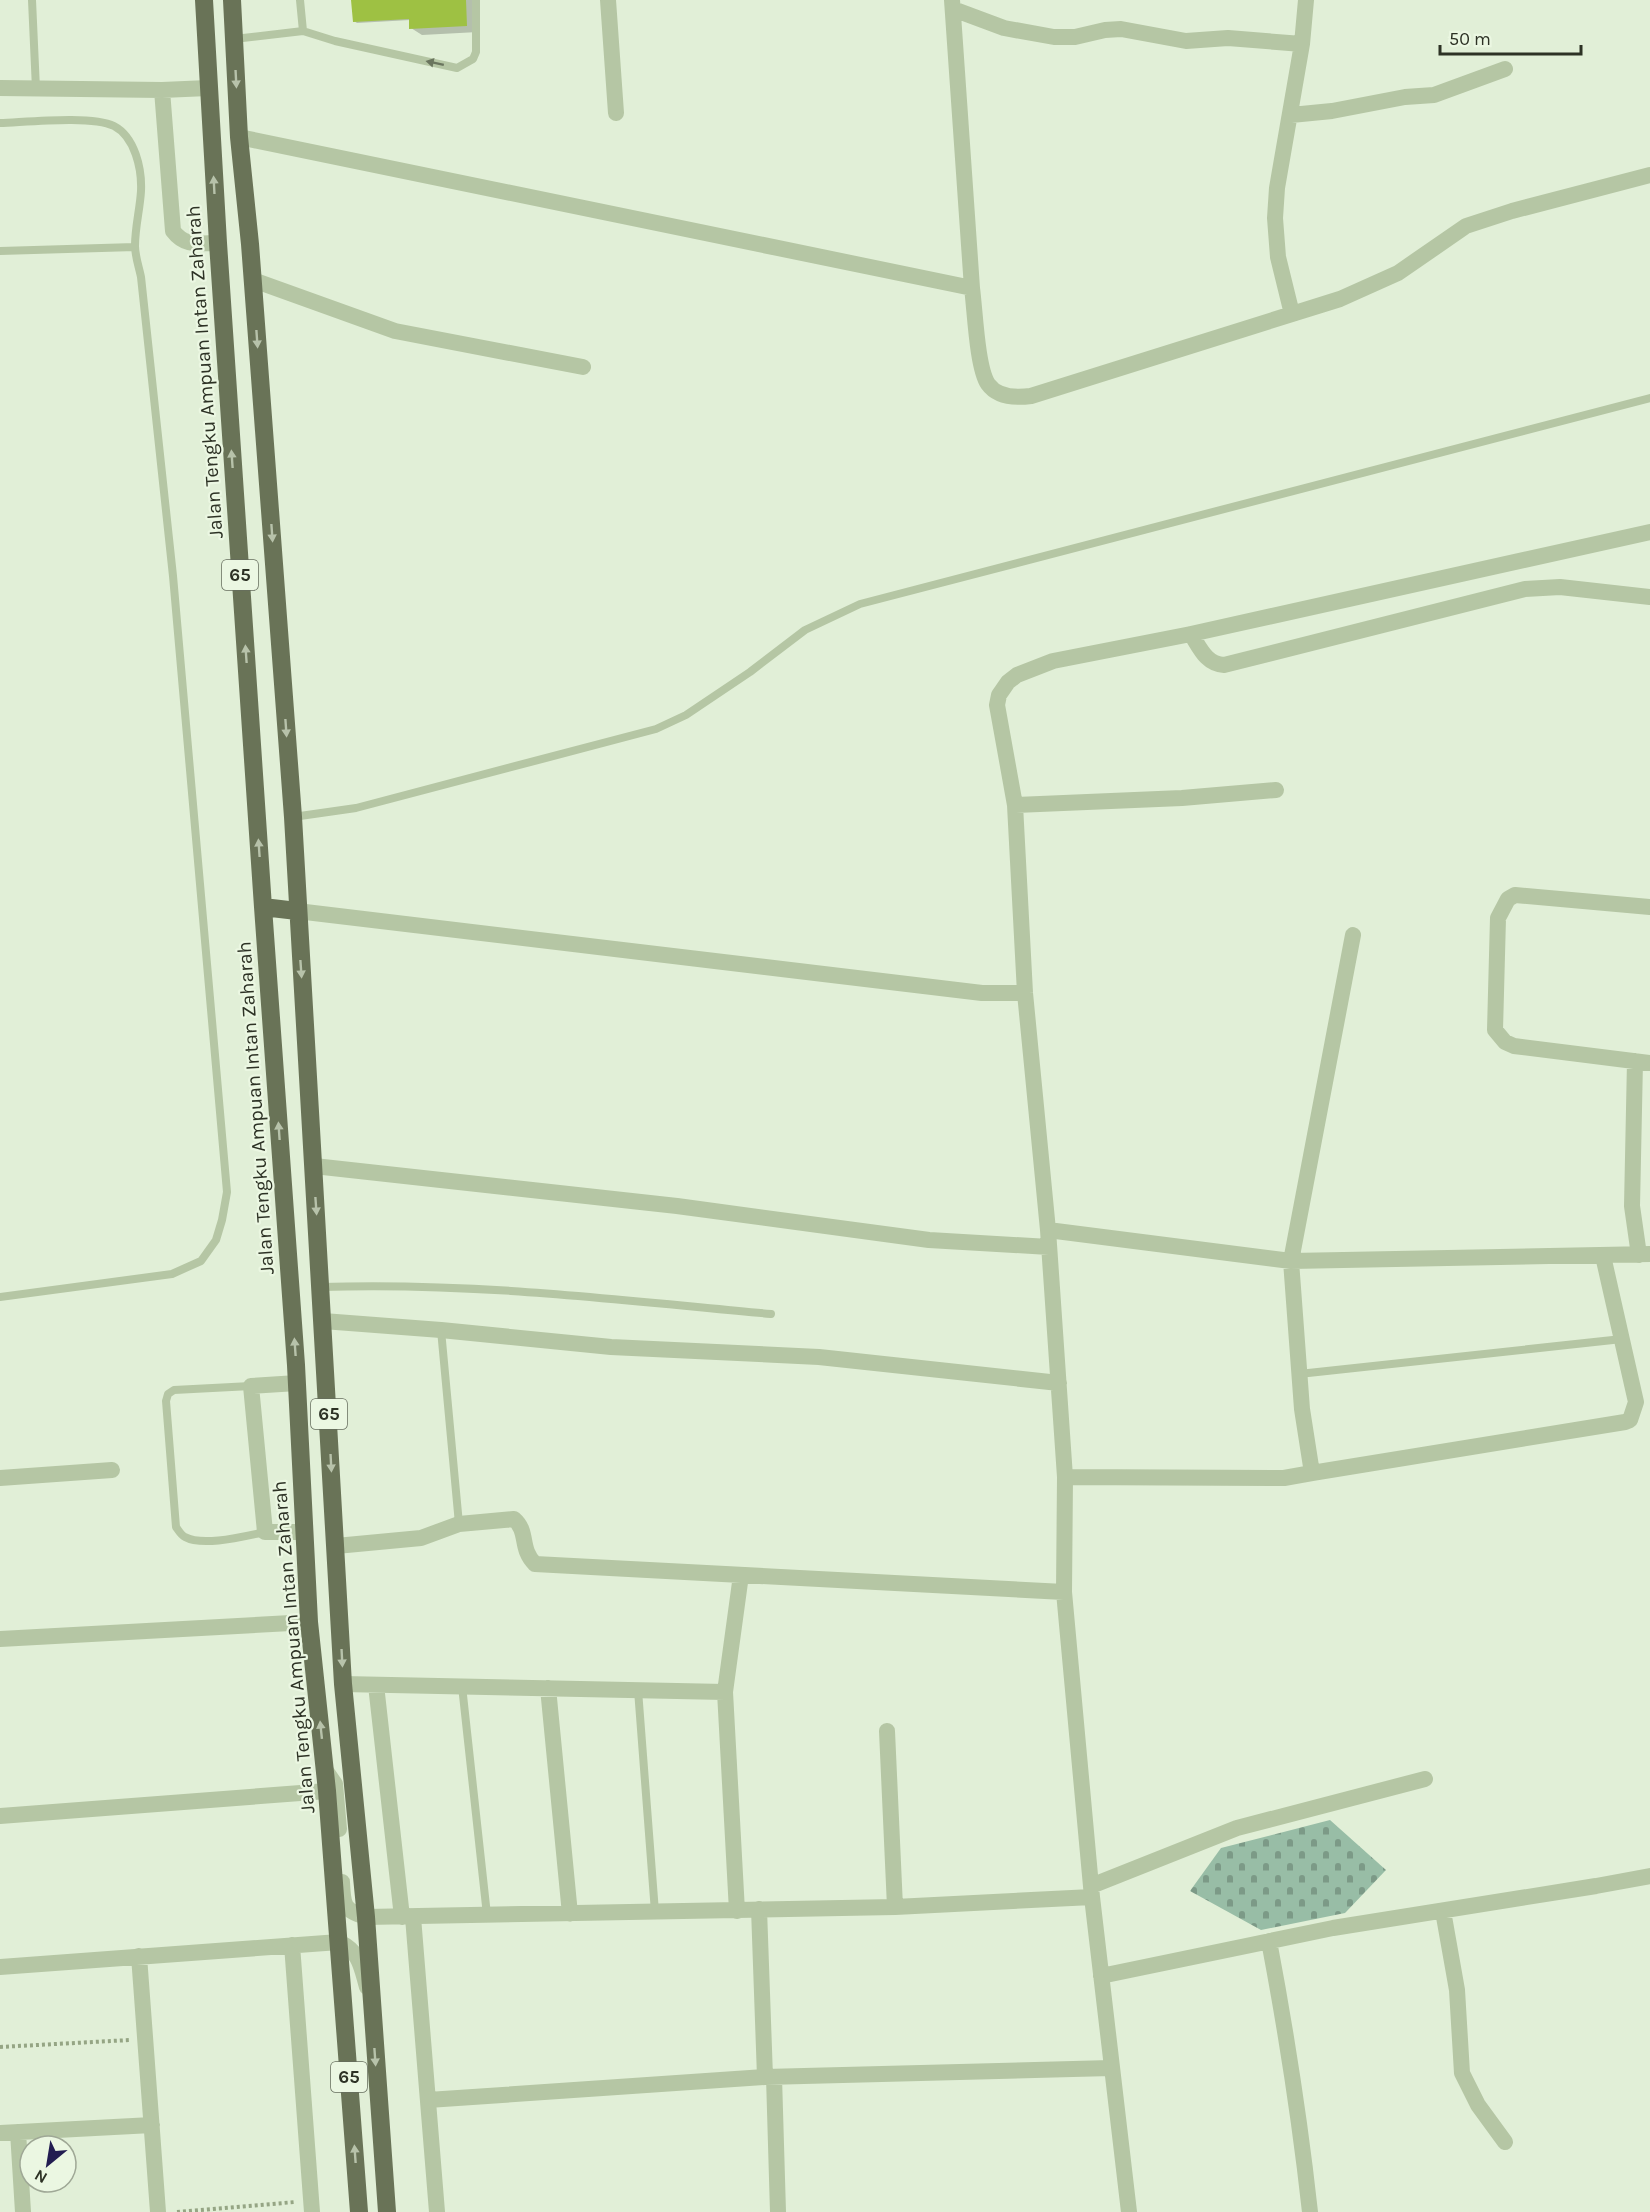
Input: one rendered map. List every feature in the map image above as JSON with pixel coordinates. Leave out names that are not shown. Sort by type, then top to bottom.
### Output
[{"type":"main road","name":"Jalan Tengku Ampuan Intan Zaharah","points":[[204,0],[218,243],[297,1383],[309,1622],[327,1791],[359,2212]]},
{"type":"main road","name":"65","points":[[232,0],[239,137],[253,280],[292,817],[343,1683],[366,1917],[387,2212]]},
{"type":"main road","points":[[218,243],[250,244]]},
{"type":"main road","points":[[263,907],[297,911]]},
{"type":"street","points":[[608,0],[616,113]]},
{"type":"street","points":[[1292,314],[1275,239],[1277,188],[1302,44],[1306,0]]},
{"type":"street","points":[[1302,44],[1228,38],[1186,41],[1160,38],[1136,31],[1112,29],[1075,37],[1054,37],[1005,28],[952,4],[972,288],[983,372],[989,385],[997,392],[1017,398],[1031,396],[1340,299],[1398,273],[1466,226],[1512,211],[1650,176]]},
{"type":"street","points":[[1291,115],[1332,111],[1405,97],[1434,95],[1505,69]]},
{"type":"street","points":[[0,88],[162,90],[208,88]]},
{"type":"street","points":[[162,90],[173,231],[179,240],[187,243],[218,243]]},
{"type":"street","points":[[239,137],[972,288]]},
{"type":"street","points":[[253,280],[395,331],[583,367]]},
{"type":"street","points":[[1129,2212],[1092,1892],[1064,1592],[1065,1477],[1048,1230],[1025,993],[1015,805],[997,705],[999,695],[1008,682],[1017,675],[1053,661],[1191,634],[1650,532]]},
{"type":"street","points":[[1616,540],[1650,544]]},
{"type":"street","points":[[1191,634],[1208,660],[1217,665],[1224,665],[1525,589],[1560,587],[1650,597]]},
{"type":"street","points":[[1015,805],[1182,798],[1276,789]]},
{"type":"street","points":[[1048,1230],[1291,1261],[1645,1254],[1632,1206],[1642,1062],[1514,1046],[1499,1037],[1495,1030],[1498,918],[1508,899],[1515,895],[1650,907]]},
{"type":"street","points":[[297,911],[982,993],[1025,993]]},
{"type":"street","points":[[1312,1473],[1302,1409],[1291,1261],[1353,935]]},
{"type":"street","points":[[314,1166],[676,1206],[929,1240],[1049,1247]]},
{"type":"street","points":[[1065,1477],[1284,1478],[1625,1422],[1633,1415],[1636,1402],[1603,1256]]},
{"type":"street","points":[[323,1322],[441,1330],[611,1347],[819,1357],[1059,1383]]},
{"type":"street","points":[[297,1383],[251,1386],[265,1532],[305,1532]]},
{"type":"street","points":[[0,1478],[112,1470]]},
{"type":"street","points":[[336,1546],[421,1538],[459,1524],[514,1518],[521,1525],[527,1556],[535,1564],[1064,1592]]},
{"type":"street","points":[[737,1911],[725,1692],[741,1575]]},
{"type":"street","points":[[0,1639],[309,1622]]},
{"type":"street","points":[[343,1683],[725,1692]]},
{"type":"street","points":[[376,1684],[407,1917],[428,2100],[437,2212]]},
{"type":"street","points":[[548,1688],[570,1914]]},
{"type":"street","points":[[887,1731],[895,1907]]},
{"type":"street","points":[[325,1769],[336,1792],[343,1900],[346,1908],[351,1912],[366,1917],[895,1907],[1092,1892],[1237,1828],[1425,1779]]},
{"type":"street","points":[[0,1816],[327,1791]]},
{"type":"street","points":[[1101,1976],[1334,1928],[1650,1876]]},
{"type":"street","points":[[759,1909],[778,2212]]},
{"type":"street","points":[[1443,1911],[1457,1990],[1462,2073],[1478,2105],[1505,2142]]},
{"type":"street","points":[[1269,1941],[1287,2036],[1310,2212]]},
{"type":"street","points":[[0,1967],[339,1942],[350,1947],[358,1957],[371,1999]]},
{"type":"street","points":[[292,1945],[312,2206]]},
{"type":"street","points":[[140,1956],[158,2212]]},
{"type":"street","points":[[428,2100],[770,2077],[1111,2068]]},
{"type":"street","points":[[0,2133],[152,2125]]},
{"type":"street","points":[[18,2132],[23,2212]]},
{"type":"lane","points":[[32,0],[36,89]]},
{"type":"lane","points":[[300,0],[303,31]]},
{"type":"lane","points":[[234,39],[303,31],[335,41],[457,68],[473,59],[476,52],[476,0]]},
{"type":"lane","points":[[0,123],[71,120],[114,126],[125,134],[133,146],[141,188],[135,247],[141,277],[172,576],[227,1192],[216,1240],[201,1261],[172,1274],[0,1297]]},
{"type":"lane","points":[[0,251],[135,247]]},
{"type":"lane","points":[[292,817],[356,808],[656,729],[686,715],[750,672],[805,630],[860,604],[1650,398]]},
{"type":"lane","points":[[321,1287],[386,1285],[506,1289],[771,1314]]},
{"type":"lane","points":[[441,1330],[459,1524]]},
{"type":"lane","points":[[1299,1374],[1622,1339]]},
{"type":"lane","points":[[251,1386],[174,1390],[168,1394],[166,1401],[176,1527],[182,1535],[194,1541],[217,1540],[265,1532]]},
{"type":"lane","points":[[462,1686],[487,1915]]},
{"type":"lane","points":[[638,1690],[656,1913]]},
{"type":"path","points":[[0,2047],[145,2039]]},
{"type":"path","points":[[177,2212],[312,2206]]},
{"type":"green space","points":[[1330,1820],[1386,1870],[1345,1913],[1261,1930],[1190,1891],[1221,1848]]},
{"type":"building","points":[[351,0],[466,0],[467,26],[409,29],[409,19],[353,22]]}]
